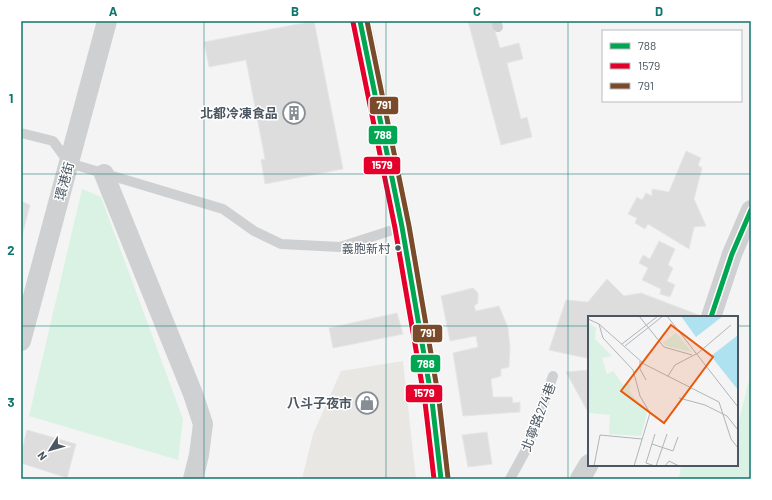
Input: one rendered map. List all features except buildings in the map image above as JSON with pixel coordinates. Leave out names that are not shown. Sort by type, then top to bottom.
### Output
[{"type":"main road","points":[[360,21],[402,227],[432,401],[441,479]]},
{"type":"street","name":"環港街","points":[[21,341],[107,21]]},
{"type":"street","points":[[104,174],[193,394],[203,424],[199,455],[193,479]]},
{"type":"street","points":[[711,316],[732,254],[751,210]]},
{"type":"street","points":[[580,479],[588,466]]},
{"type":"lane","points":[[21,133],[53,141],[69,163],[223,209],[254,231],[281,244],[340,247],[402,227]]},
{"type":"lane","name":"北寧路274巷","points":[[510,479],[528,448],[553,376]]},
{"type":"shaded area","name":"八斗子夜市","points":[[403,361],[416,479],[302,479],[313,434],[341,371]]},
{"type":"green space","points":[[82,189],[101,197],[183,419],[178,460],[29,416]]},
{"type":"green space","points":[[751,373],[751,479],[679,479],[681,466],[738,466],[738,423]]},
{"type":"transit line","name":"788","points":[[360,21],[402,227],[432,401],[441,479]]},
{"type":"transit line","name":"791","points":[[367,21],[409,226],[439,400],[448,478]]},
{"type":"transit line","name":"1579","points":[[353,22],[395,228],[425,402],[434,479]]},
{"type":"transit line","name":"788","points":[[711,316],[732,254],[751,210]]},
{"type":"place","name":"北都冷凍食品","points":[[294,113]]},
{"type":"place","name":"義胞新村","points":[[398,248]]},
{"type":"place","name":"八斗子夜市","points":[[367,403]]}]
